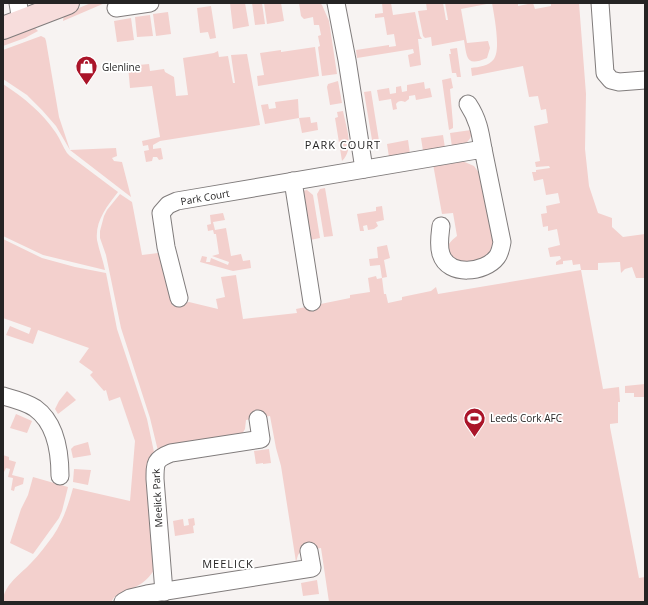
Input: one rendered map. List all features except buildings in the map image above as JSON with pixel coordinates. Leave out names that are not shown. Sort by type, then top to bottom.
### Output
[{"type":"main road","points":[[14,18],[68,3]]},
{"type":"street","points":[[116,8],[150,3]]},
{"type":"street","points":[[336,3],[347,60],[364,169]]},
{"type":"street","points":[[600,3],[605,73],[611,80],[619,82],[645,80]]},
{"type":"street","points":[[441,226],[439,238],[441,254],[446,263],[454,268],[466,271],[479,269],[490,264],[497,257],[500,251],[502,242],[479,127],[475,115],[468,104]]},
{"type":"street","name":"Park Court","points":[[179,298],[161,224],[161,213],[168,205],[177,201],[483,149]]},
{"type":"street","points":[[293,181],[312,302]]},
{"type":"street","points":[[3,396],[34,407],[44,416],[54,435],[60,459],[60,476]]},
{"type":"street","name":"Meelick Park","points":[[164,592],[154,479],[155,465],[159,458],[171,453],[261,439],[258,419]]},
{"type":"street","points":[[123,602],[130,598],[312,568],[309,551]]},
{"type":"shaded area","points":[[91,3],[105,3],[63,21],[64,14]]},
{"type":"shaded area","points":[[230,3],[245,3],[249,26],[233,29]]},
{"type":"shaded area","points":[[252,3],[262,3],[265,24],[255,25]]},
{"type":"shaded area","points":[[264,3],[281,3],[284,21],[267,24]]},
{"type":"shaded area","points":[[299,3],[320,3],[322,5],[329,21],[337,74],[322,76],[318,47],[320,46],[318,36],[321,35],[319,25],[314,25],[313,17],[304,19],[301,16]]},
{"type":"shaded area","points":[[382,3],[391,3],[393,15],[415,12],[422,39],[418,39],[421,65],[410,67],[408,55],[414,53],[413,49],[357,58],[356,50],[389,45],[389,47],[396,46],[394,34],[387,35],[384,17],[375,18],[375,14],[383,13]]},
{"type":"shaded area","points":[[426,3],[443,3],[446,20],[448,20],[445,3],[492,3],[461,9],[467,43],[488,41],[490,48],[487,58],[475,62],[471,61],[467,56],[464,40],[432,46],[431,37],[425,38],[423,36],[418,11],[427,10]]},
{"type":"shaded area","points":[[492,3],[518,3],[518,6],[533,3],[535,9],[551,6],[551,3],[579,3],[586,94],[585,149],[589,186],[598,213],[612,218],[612,227],[623,237],[645,234],[645,278],[636,278],[632,267],[625,269],[621,273],[620,262],[598,263],[598,270],[581,270],[580,264],[573,265],[572,260],[563,261],[563,264],[556,265],[556,262],[561,259],[560,256],[550,257],[548,248],[560,245],[557,229],[548,231],[548,226],[543,227],[541,214],[547,213],[546,206],[560,203],[558,193],[546,195],[543,179],[534,181],[532,172],[550,168],[549,166],[536,167],[535,162],[540,161],[534,126],[548,123],[546,109],[541,110],[538,96],[529,97],[523,66],[472,76],[471,68],[484,66],[494,59],[496,54],[497,40]]},
{"type":"shaded area","points":[[211,6],[216,38],[210,39],[208,32],[200,33],[197,8]]},
{"type":"shaded area","points":[[168,12],[171,34],[156,36],[153,14]]},
{"type":"shaded area","points":[[150,15],[153,36],[137,37],[135,17]]},
{"type":"shaded area","points":[[131,18],[134,40],[117,42],[114,21]]},
{"type":"shaded area","points":[[34,27],[38,31],[25,38],[3,46],[3,38]]},
{"type":"shaded area","points":[[41,36],[45,38],[46,41],[59,117],[70,150],[56,126],[42,110],[27,95],[3,79],[3,50]]},
{"type":"shaded area","points":[[315,47],[319,76],[258,86],[257,76],[264,75],[260,53],[281,50],[281,52]]},
{"type":"shaded area","points":[[457,48],[461,77],[457,77],[456,73],[452,73],[449,54],[451,54],[450,49]]},
{"type":"shaded area","points":[[218,51],[219,57],[228,56],[233,83],[235,83],[231,55],[247,54],[260,125],[160,141],[153,145],[153,149],[161,148],[163,159],[159,160],[157,157],[153,157],[152,161],[146,162],[144,151],[149,150],[148,145],[143,146],[142,141],[160,137],[152,86],[130,88],[128,66],[149,64],[150,71],[164,69],[165,72],[174,77],[176,96],[188,95],[183,58]]},
{"type":"shaded area","points":[[451,78],[453,88],[450,89],[453,128],[449,130],[442,80]]},
{"type":"shaded area","points":[[338,81],[342,103],[330,105],[327,87],[328,84]]},
{"type":"shaded area","points":[[424,82],[425,89],[430,88],[432,97],[416,100],[415,95],[409,96],[409,99],[405,102],[398,102],[396,104],[397,109],[393,110],[391,99],[379,101],[377,90],[389,88],[390,94],[396,93],[396,87],[401,86],[402,92],[407,91],[407,85]]},
{"type":"shaded area","points":[[3,84],[25,100],[45,118],[70,156],[118,192],[106,208],[98,226],[97,240],[105,270],[43,255],[3,236]]},
{"type":"shaded area","points":[[371,91],[379,141],[373,142],[364,92]]},
{"type":"shaded area","points":[[298,99],[299,118],[265,124],[261,105],[268,104],[269,109],[276,108],[275,102]]},
{"type":"shaded area","points":[[343,111],[349,144],[346,156],[342,161],[335,118],[338,117],[337,112]]},
{"type":"shaded area","points":[[310,117],[311,123],[317,122],[318,130],[302,133],[299,118]]},
{"type":"shaded area","points":[[471,130],[469,141],[452,147],[450,133]]},
{"type":"shaded area","points":[[443,135],[445,148],[423,151],[421,138]]},
{"type":"shaded area","points":[[408,140],[410,154],[389,157],[387,144]]},
{"type":"shaded area","points":[[116,148],[117,156],[112,158],[114,161],[122,162],[131,197],[70,150]]},
{"type":"shaded area","points":[[460,160],[474,166],[479,173],[493,242],[489,257],[465,263],[451,259],[448,252],[449,244],[457,236],[453,213],[442,214],[433,164]]},
{"type":"shaded area","points":[[325,188],[333,236],[324,237],[317,194],[320,189]]},
{"type":"shaded area","points":[[307,190],[313,195],[320,238],[310,240],[302,191]]},
{"type":"shaded area","name":"Leeds Cork AFC","points":[[120,194],[132,202],[142,255],[158,253],[173,306],[189,302],[218,309],[216,299],[225,297],[221,277],[236,275],[243,319],[297,313],[296,309],[350,298],[350,295],[370,292],[368,278],[376,276],[377,279],[382,278],[384,294],[386,294],[388,303],[402,300],[402,297],[431,291],[436,287],[438,294],[581,270],[603,389],[619,387],[620,402],[618,402],[618,423],[610,424],[610,427],[639,578],[645,577],[645,602],[329,602],[321,548],[301,551],[296,562],[281,466],[270,416],[246,420],[245,429],[242,434],[158,451],[150,418],[121,328],[106,255],[100,238],[100,231],[107,210]]},
{"type":"shaded area","points":[[382,206],[384,220],[376,222],[378,226],[374,229],[368,230],[367,225],[363,226],[364,231],[360,231],[357,214],[376,211],[376,207]]},
{"type":"shaded area","points":[[223,213],[225,220],[213,222],[215,230],[226,228],[231,256],[241,254],[243,261],[250,260],[251,268],[233,271],[200,262],[202,256],[207,257],[206,262],[210,262],[211,258],[228,265],[229,262],[212,256],[219,254],[216,234],[214,234],[213,230],[208,231],[207,225],[211,224],[210,215]]},
{"type":"shaded area","points":[[3,239],[42,258],[75,267],[106,273],[117,329],[147,419],[154,452],[149,461],[147,477],[155,569],[142,583],[119,594],[113,598],[111,602],[3,602],[9,585],[37,557],[57,530],[65,513],[73,488],[130,501],[135,441],[120,397],[109,401],[106,390],[104,391],[90,375],[93,372],[79,362],[89,348],[38,330],[33,344],[6,335],[10,326],[29,334],[31,328],[3,318]]},
{"type":"shaded area","points":[[387,245],[390,258],[384,260],[387,277],[382,278],[380,265],[370,266],[369,259],[378,258],[377,247]]},
{"type":"shaded area","points":[[645,384],[645,397],[634,397],[634,393],[625,393],[625,386]]},
{"type":"shaded area","points":[[67,391],[76,400],[58,414],[55,409]]},
{"type":"shaded area","points":[[16,414],[32,421],[27,433],[10,428]]},
{"type":"shaded area","points":[[88,442],[91,455],[73,458],[71,449],[74,446]]},
{"type":"shaded area","points":[[269,449],[271,463],[256,464],[254,451]]},
{"type":"shaded area","points":[[3,455],[9,457],[9,460],[16,462],[12,475],[24,478],[23,484],[15,487],[14,491],[11,490],[13,478],[8,477],[10,469],[6,468],[3,474]]},
{"type":"shaded area","points":[[74,469],[91,470],[88,485],[73,482]]},
{"type":"shaded area","points":[[33,477],[68,487],[59,518],[33,554],[10,543],[21,509],[28,495]]},
{"type":"shaded area","points":[[194,518],[194,533],[175,536],[173,521],[183,519],[184,526],[189,525],[188,519]]},
{"type":"shaded area","points":[[317,580],[319,594],[303,596],[301,583]]},
{"type":"place","name":"Glenline","points":[[87,86]]},
{"type":"place","name":"Leeds Cork AFC","points":[[474,438]]},
{"type":"district","name":"PARK COURT","points":[[343,145]]},
{"type":"district","name":"MEELICK","points":[[228,564]]}]
